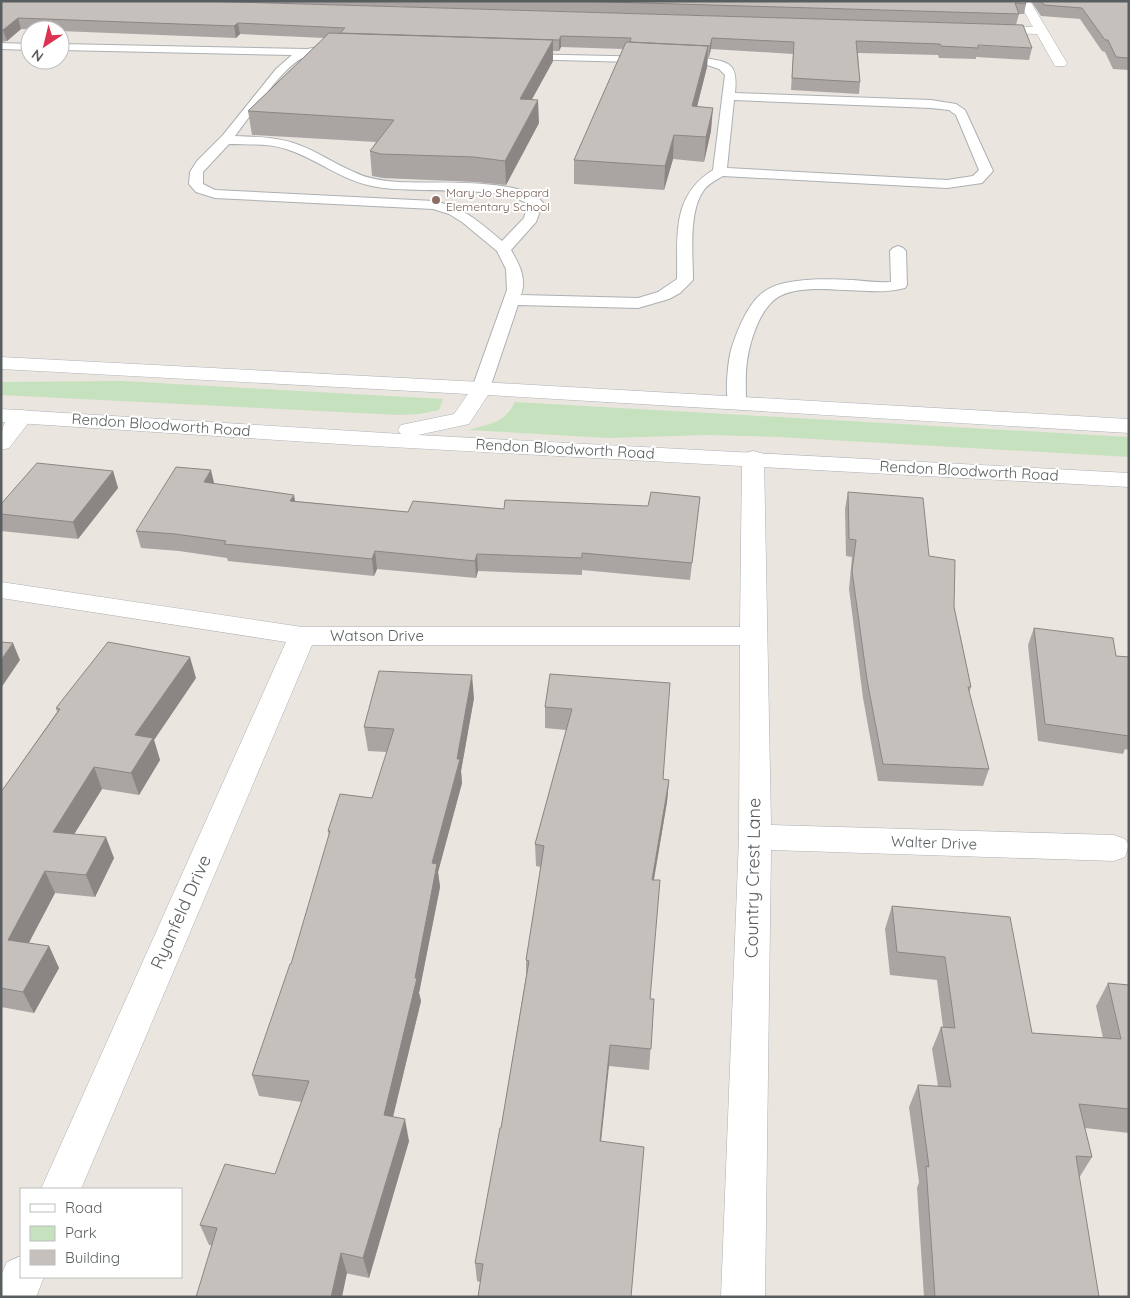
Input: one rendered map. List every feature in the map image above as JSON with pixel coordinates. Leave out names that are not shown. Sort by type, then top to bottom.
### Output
[{"type":"street","points":[[1024,1],[1060,63]]},
{"type":"street","points":[[973,28],[1042,31]]},
{"type":"street","points":[[1,363],[481,388],[1129,426]]},
{"type":"street","points":[[355,438],[461,420],[481,388]]},
{"type":"street","points":[[1,443],[12,416]]},
{"type":"street","name":"Rendon Bloodworth Road","points":[[12,416],[355,438],[754,458],[1129,480]]},
{"type":"street","name":"Country Crest Lane","points":[[743,1297],[755,837],[754,458]]},
{"type":"street","name":"Watson Drive","points":[[1,590],[302,636],[755,636]]},
{"type":"street","name":"Ryanfeld Drive","points":[[60,1188],[302,636]]},
{"type":"street","name":"Walter Drive","points":[[755,837],[1114,848]]},
{"type":"street","points":[[14,1297],[22,1278]]},
{"type":"lane","points":[[1,46],[20,47]]},
{"type":"lane","points":[[70,47],[309,52],[333,49],[353,50]]},
{"type":"lane","points":[[309,52],[293,59],[277,75],[225,140],[199,168],[195,176],[196,183],[200,189],[215,194],[434,205],[454,211],[467,218],[503,249],[514,269],[516,290],[481,388]]},
{"type":"lane","points":[[509,55],[713,63],[729,70],[731,75],[720,172]]},
{"type":"lane","points":[[512,300],[638,302],[657,300],[671,294],[685,280],[688,214],[692,197],[704,182],[720,172],[947,184],[978,180],[986,171],[964,116],[957,110],[931,104],[729,96]]},
{"type":"lane","points":[[225,140],[264,142],[290,146],[344,174],[364,181],[400,186],[506,190],[527,195],[536,203],[531,219],[503,249]]},
{"type":"lane","points":[[737,403],[738,359],[751,321],[762,303],[771,294],[792,288],[811,286],[848,284],[890,288],[899,285],[898,251]]},
{"type":"green space","points":[[122,381],[443,399],[439,410],[420,414],[398,415],[1,395],[1,382]]},
{"type":"green space","points":[[515,402],[1129,437],[1129,457],[778,437],[707,435],[608,438],[469,430],[501,419]]},
{"type":"building","points":[[1,1],[201,1],[1023,25],[1032,48],[978,45],[978,48],[941,46],[940,44],[856,41],[860,82],[792,78],[794,42],[712,38],[710,46],[630,42],[631,38],[561,36],[559,40],[340,33],[345,28],[238,23],[234,26],[18,18],[1,30]]},
{"type":"building","points":[[574,1],[1025,1],[1026,4],[1015,3],[1019,14]]},
{"type":"building","points":[[1041,1],[1127,1],[1129,4],[1129,58],[1116,57],[1108,40],[1105,40],[1082,8],[1044,5]]},
{"type":"building","points":[[329,33],[553,40],[520,99],[538,100],[505,161],[474,157],[381,154],[370,151],[394,120],[248,111]]},
{"type":"building","points":[[626,42],[708,46],[692,106],[713,108],[706,137],[674,135],[665,166],[574,160]]},
{"type":"building","points":[[37,463],[113,471],[73,522],[1,514],[1,504]]},
{"type":"building","points":[[176,467],[211,470],[204,482],[294,495],[290,501],[408,512],[413,501],[504,509],[505,500],[648,506],[651,492],[700,497],[692,563],[582,553],[582,558],[477,554],[475,561],[375,551],[372,559],[224,544],[226,541],[136,531]]},
{"type":"building","points":[[848,492],[923,498],[929,556],[955,560],[954,607],[971,687],[968,687],[989,769],[883,764],[867,680],[852,571],[856,540],[849,539]]},
{"type":"building","points":[[1034,628],[1113,638],[1116,656],[1129,657],[1129,736],[1045,724]]},
{"type":"building","points":[[1,642],[13,643],[1,660]]},
{"type":"building","points":[[108,642],[190,657],[135,735],[153,738],[131,773],[94,767],[53,832],[106,837],[86,875],[45,871],[8,940],[49,946],[23,992],[1,988],[1,792],[60,709],[56,708]]},
{"type":"building","points":[[379,671],[472,675],[457,759],[460,759],[432,863],[437,864],[415,978],[417,978],[384,1115],[405,1119],[363,1258],[341,1253],[331,1297],[196,1297],[217,1228],[200,1225],[225,1164],[275,1174],[309,1081],[252,1075],[291,964],[340,794],[372,798],[394,729],[364,727]]},
{"type":"building","points":[[550,674],[670,683],[663,779],[669,780],[652,880],[660,880],[650,999],[654,999],[651,1049],[610,1045],[600,1141],[644,1147],[631,1297],[478,1297],[483,1264],[475,1263],[501,1128],[529,961],[526,960],[544,846],[535,844],[572,709],[545,707]]},
{"type":"building","points":[[892,906],[1010,917],[1032,1033],[1121,1039],[1108,983],[1129,985],[1129,1109],[1079,1104],[1092,1157],[1076,1156],[1099,1297],[935,1297],[926,1166],[929,1167],[918,1085],[951,1087],[941,1027],[955,1028],[945,957],[897,952]]},
{"type":"place","name":"Mary Jo Sheppard Elementary School","points":[[436,200]]}]
